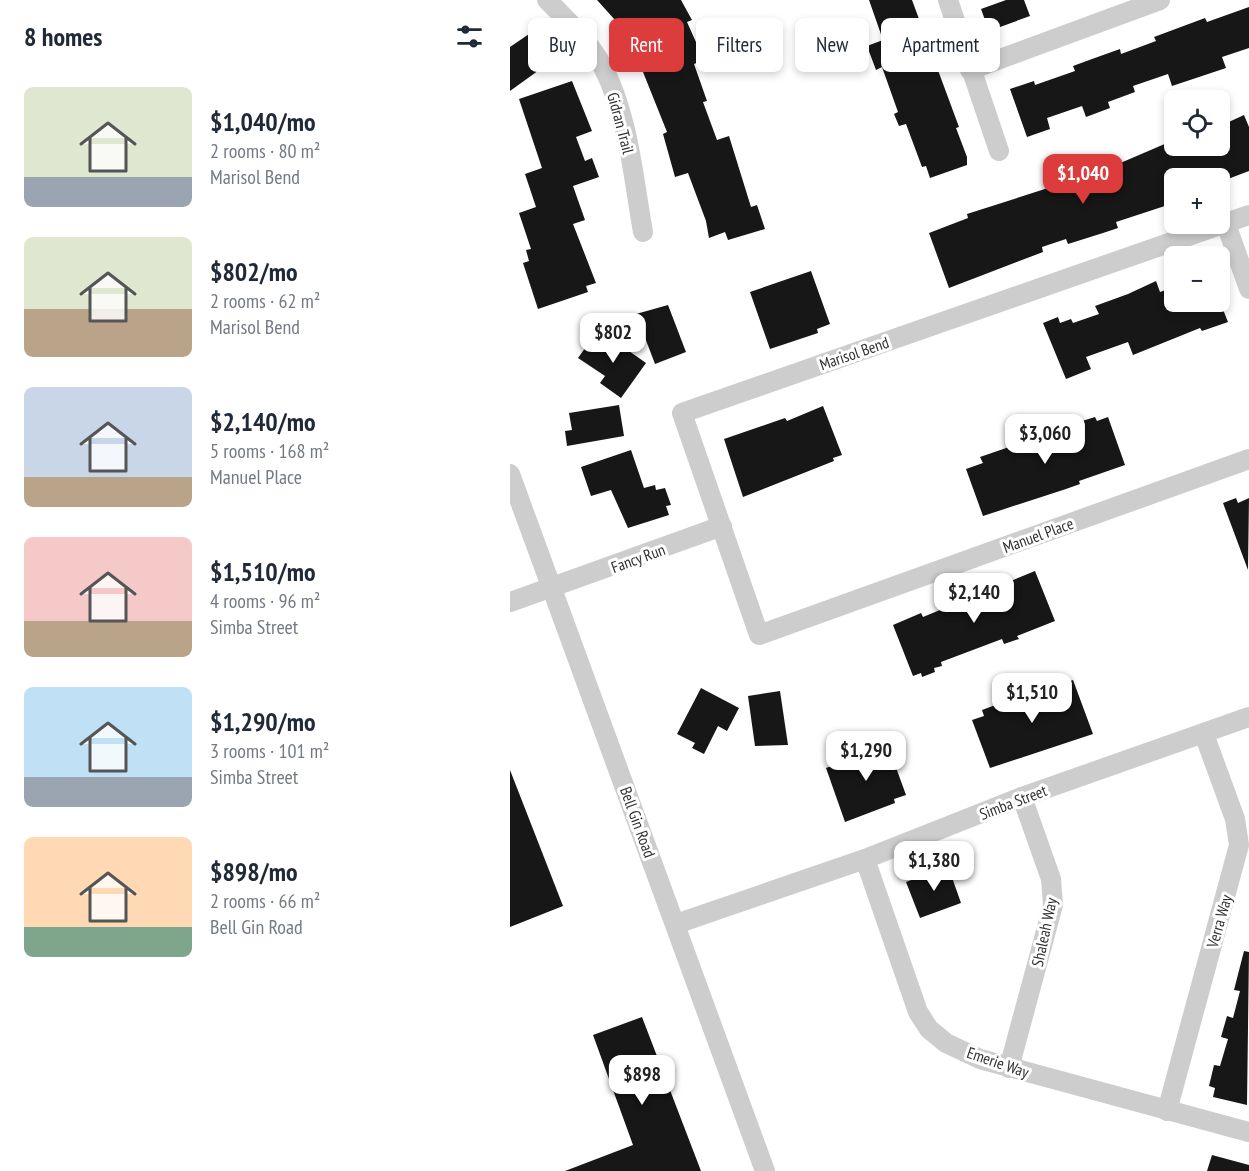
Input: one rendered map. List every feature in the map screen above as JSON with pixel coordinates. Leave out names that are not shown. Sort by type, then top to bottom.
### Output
[{"type":"street","name":"Gidran Trail","points":[[547,0],[576,30],[602,65],[617,99],[626,135],[643,232]]},
{"type":"street","points":[[948,0],[954,18]]},
{"type":"street","points":[[1000,59],[1160,0]]},
{"type":"street","points":[[971,72],[999,152]]},
{"type":"street","name":"Marisol Bend","points":[[1230,222],[1249,215]]},
{"type":"street","name":"Marisol Bend","points":[[759,636],[682,413],[1197,234]]},
{"type":"street","points":[[1230,234],[1249,289]]},
{"type":"street","name":"Manuel Place","points":[[759,636],[1249,459]]},
{"type":"street","name":"Bell Gin Road","points":[[510,474],[765,1171]]},
{"type":"street","name":"Fancy Run","points":[[510,602],[722,526]]},
{"type":"street","name":"Simba Street","points":[[676,924],[864,859],[1022,797],[1249,717]]},
{"type":"street","name":"Verra Way","points":[[1167,1110],[1239,845],[1235,819],[1204,734]]},
{"type":"street","name":"Shaleah Way","points":[[1009,1068],[1053,905],[1051,879],[1022,797]]},
{"type":"street","name":"Emerie Way","points":[[864,859],[918,1012],[929,1029],[946,1042],[1009,1068],[1249,1132]]},
{"type":"building","points":[[597,0],[681,0],[692,20],[687,22],[696,42],[696,63],[694,64],[707,101],[703,102],[717,140],[729,136],[751,207],[757,205],[765,229],[728,240],[725,232],[709,238],[706,221],[688,173],[675,177],[663,134],[667,132],[643,72],[684,72],[684,18],[613,18]]},
{"type":"building","points":[[869,0],[912,0],[919,18],[881,18],[881,34]]},
{"type":"building","points":[[1006,0],[1024,0],[1030,16],[1000,27],[1000,18],[984,18],[981,9]]},
{"type":"building","points":[[1249,7],[1249,48],[1222,57],[1226,68],[1172,86],[1168,74],[1133,86],[1135,92],[1108,102],[1110,108],[1086,117],[1082,106],[1047,118],[1050,129],[1027,137],[1010,89],[1034,81],[1035,85],[1075,71],[1073,66],[1092,59],[1120,49],[1121,54],[1156,41],[1154,37],[1205,18],[1207,22]]},
{"type":"building","points":[[528,35],[528,72],[536,72],[510,91],[510,47]]},
{"type":"building","points":[[881,41],[881,68],[876,70],[869,51],[869,45]]},
{"type":"building","points":[[884,72],[939,72],[959,127],[956,128],[967,157],[967,165],[930,178],[926,166],[922,167],[906,124],[899,126],[894,114],[898,112]]},
{"type":"building","points":[[572,81],[592,131],[576,137],[585,161],[592,158],[599,177],[573,186],[585,220],[573,224],[596,283],[586,286],[588,292],[538,309],[523,263],[529,261],[526,250],[531,249],[519,213],[536,207],[525,174],[542,168],[519,99]]},
{"type":"building","points":[[1244,115],[1249,127],[1249,171],[1230,178],[1230,168],[1164,168],[1164,206],[1116,222],[1118,228],[1068,244],[1066,239],[1042,247],[1043,252],[949,288],[929,233],[968,218],[967,214],[1048,188],[1046,184],[1073,174],[1075,178],[1118,164],[1164,144],[1164,156],[1230,156],[1230,121]]},
{"type":"building","points":[[811,271],[830,324],[817,329],[818,333],[770,349],[750,292]]},
{"type":"building","points":[[1156,281],[1160,292],[1164,291],[1164,312],[1224,312],[1228,322],[1202,331],[1200,328],[1133,355],[1128,342],[1086,357],[1091,369],[1066,379],[1043,323],[1058,317],[1060,323],[1071,319],[1073,323],[1099,314],[1095,306]]},
{"type":"building","points":[[668,305],[686,352],[655,364],[636,314]]},
{"type":"building","points":[[602,332],[646,363],[621,398],[600,383],[605,376],[578,358],[588,344],[591,347]]},
{"type":"building","points":[[619,405],[624,436],[567,446],[565,431],[572,430],[569,413]]},
{"type":"building","points":[[823,406],[842,455],[833,458],[834,461],[743,497],[724,439],[785,418],[787,421]]},
{"type":"building","points":[[1095,417],[1097,421],[1108,417],[1125,465],[1079,481],[1080,484],[983,516],[966,469],[983,463],[980,457],[1012,446],[1011,443]]},
{"type":"building","points":[[631,450],[644,488],[655,485],[656,490],[665,488],[671,505],[666,506],[669,515],[628,528],[611,490],[591,496],[581,467]]},
{"type":"building","points":[[1236,498],[1238,503],[1249,498],[1248,570],[1223,503]]},
{"type":"building","points":[[1035,571],[1055,621],[1017,636],[1019,639],[1004,644],[1002,639],[941,662],[942,666],[934,668],[935,672],[922,677],[921,673],[913,676],[893,625],[921,613],[923,617]]},
{"type":"building","points":[[1073,680],[1093,734],[990,768],[972,720],[984,716],[982,710],[1035,690],[1037,694]]},
{"type":"building","points":[[701,688],[739,708],[727,731],[718,726],[704,754],[692,748],[695,743],[677,734]]},
{"type":"building","points":[[780,691],[788,745],[755,746],[748,696]]},
{"type":"building","points":[[886,740],[906,795],[894,799],[895,803],[845,822],[826,768],[862,755],[860,750]]},
{"type":"building","points":[[510,770],[563,906],[510,927]]},
{"type":"building","points":[[948,866],[961,903],[920,918],[906,882]]},
{"type":"building","points":[[1244,951],[1249,952],[1247,1105],[1213,1097],[1215,1088],[1209,1086],[1214,1065],[1220,1066],[1228,1039],[1221,1037],[1227,1016],[1233,1018],[1240,991],[1234,990]]},
{"type":"building","points":[[642,1017],[701,1171],[565,1171],[633,1145],[593,1035]]},
{"type":"building","points":[[1212,1155],[1249,1165],[1249,1171],[1207,1171]]}]
